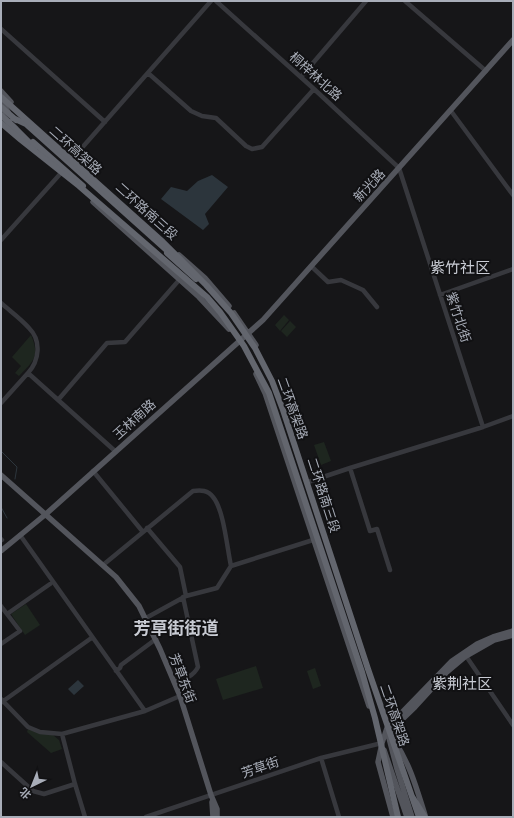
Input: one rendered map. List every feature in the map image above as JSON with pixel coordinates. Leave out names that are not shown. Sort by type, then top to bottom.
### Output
[{"type":"highway","name":"二环高架路","points":[[1,97],[163,242],[193,271],[231,313],[242,329],[272,381],[286,418],[392,741],[406,797],[419,817]]},
{"type":"highway","points":[[1,107],[78,179],[177,267],[207,297]]},
{"type":"highway","points":[[1,115],[24,138],[171,265],[206,298],[217,311],[224,323]]},
{"type":"highway","points":[[11,116],[26,124],[126,213],[224,303],[244,326]]},
{"type":"highway","name":"二环高架路","points":[[1,124],[78,186],[207,297],[220,312],[244,346],[269,393],[362,672],[375,718],[398,817]]},
{"type":"highway","points":[[14,127],[24,133],[215,296]]},
{"type":"highway","points":[[406,797],[421,809],[426,817]]},
{"type":"main road","name":"新光路","points":[[239,342],[264,320],[513,40]]},
{"type":"main road","name":"二环路南三段","points":[[1,91],[72,158],[205,278],[249,333],[278,391],[388,730],[396,769],[412,817]]},
{"type":"main road","points":[[1,101],[11,116]]},
{"type":"main road","name":"二环路南三段","points":[[1,124],[60,173],[180,279],[224,323],[239,342],[265,393],[313,540],[382,742],[406,797],[407,817]]},
{"type":"main road","points":[[40,137],[57,144]]},
{"type":"main road","points":[[24,138],[32,151]]},
{"type":"main road","points":[[112,194],[126,213]]},
{"type":"main road","name":"玉林南路","points":[[1,552],[46,514],[239,342]]},
{"type":"main road","name":"芳草东街","points":[[1,475],[116,577],[135,600],[156,639],[180,696],[211,795]]},
{"type":"main road","points":[[393,817],[378,762],[382,742],[388,730],[452,661],[477,644],[493,636],[513,631]]},
{"type":"main road","points":[[388,730],[415,707],[447,672],[466,656],[494,640],[513,635]]},
{"type":"main road","points":[[388,730],[401,751],[409,768],[426,817]]},
{"type":"main road","points":[[211,795],[212,817]]},
{"type":"main road","points":[[211,795],[217,809],[217,817]]},
{"type":"street","points":[[72,158],[211,1]]},
{"type":"street","name":"桐梓林北路","points":[[216,1],[399,168]]},
{"type":"street","points":[[301,77],[366,1]]},
{"type":"street","points":[[405,1],[486,71]]},
{"type":"street","points":[[1,30],[105,122]]},
{"type":"street","points":[[148,73],[191,111],[202,116],[216,118],[246,146],[252,149],[262,147],[314,89]]},
{"type":"street","points":[[451,111],[513,195]]},
{"type":"street","name":"紫竹北街","points":[[399,168],[483,427]]},
{"type":"street","points":[[1,240],[60,173]]},
{"type":"street","points":[[311,266],[328,282],[341,280],[362,290],[377,306]]},
{"type":"street","points":[[440,295],[513,269]]},
{"type":"street","points":[[58,400],[107,343],[125,342],[180,279]]},
{"type":"street","points":[[1,303],[29,328],[35,338],[37,347],[33,368],[1,403]]},
{"type":"street","points":[[28,373],[115,451]]},
{"type":"street","points":[[308,482],[483,427],[513,416]]},
{"type":"street","points":[[350,468],[370,531],[377,529],[390,570]]},
{"type":"street","points":[[93,471],[143,532]]},
{"type":"street","points":[[103,565],[193,491],[203,490],[213,496],[220,508],[231,566]]},
{"type":"street","points":[[147,528],[180,567],[184,597],[198,667],[192,675],[174,682]]},
{"type":"street","points":[[20,535],[145,712]]},
{"type":"street","points":[[146,618],[184,597],[217,588],[231,566],[313,540]]},
{"type":"street","points":[[8,614],[50,584]]},
{"type":"street","points":[[1,606],[20,631],[1,644]]},
{"type":"street","points":[[90,639],[2,701],[28,727],[40,732],[62,734],[145,712],[180,696]]},
{"type":"street","points":[[116,671],[136,653],[156,639]]},
{"type":"street","points":[[466,656],[513,725]]},
{"type":"street","points":[[62,734],[85,817]]},
{"type":"street","name":"芳草街","points":[[146,817],[321,758],[382,742]]},
{"type":"street","points":[[321,758],[339,817]]},
{"type":"street","points":[[1,762],[34,791],[44,794],[75,784]]},
{"type":"shaded area","points":[[212,175],[228,187],[205,214],[209,224],[203,230],[161,199],[171,187],[187,191],[198,181]]},
{"type":"shaded area","points":[[284,315],[289,320],[280,331],[275,325]]},
{"type":"shaded area","points":[[290,321],[296,327],[287,337],[281,331]]},
{"type":"shaded area","points":[[31,335],[35,348],[34,358],[19,376],[15,373],[21,366],[12,357]]},
{"type":"shaded area","points":[[324,442],[331,461],[321,465],[314,445]]},
{"type":"shaded area","points":[[26,604],[40,625],[25,635],[11,614]]},
{"type":"shaded area","points":[[256,666],[263,688],[223,700],[216,679]]},
{"type":"shaded area","points":[[315,668],[321,686],[313,689],[307,671]]},
{"type":"shaded area","points":[[78,680],[84,686],[74,695],[68,689]]},
{"type":"shaded area","points":[[28,729],[53,735],[59,740],[62,749],[51,753],[27,732]]},
{"type":"waterway","points":[[1,451],[17,467],[15,479]]},
{"type":"waterway","points":[[1,507],[7,518]]},
{"type":"district","name":"紫竹社区","points":[[460,267]]},
{"type":"district","name":"芳草街街道","points":[[176,627]]},
{"type":"district","name":"紫荆社区","points":[[462,683]]}]
